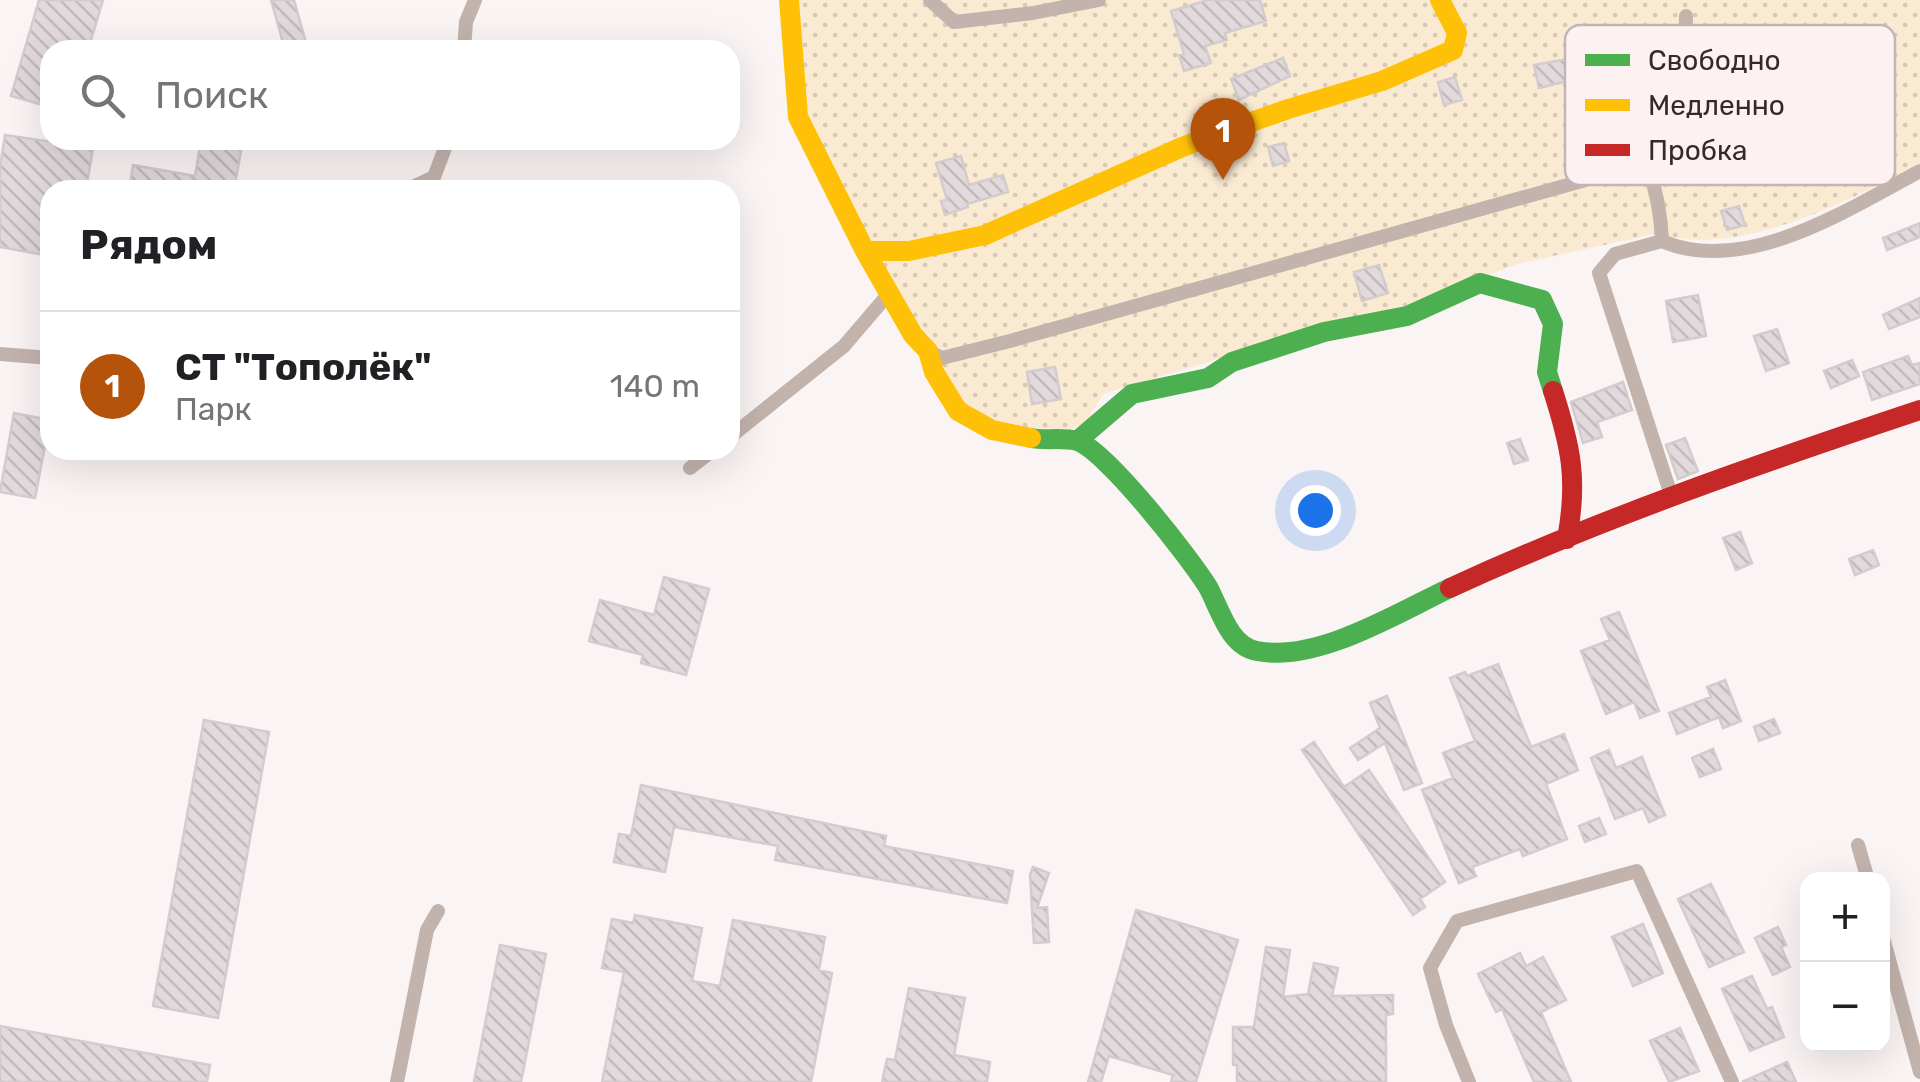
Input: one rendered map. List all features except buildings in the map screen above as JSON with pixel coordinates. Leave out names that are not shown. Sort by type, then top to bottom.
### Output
[{"type":"street","points":[[465,40],[466,22],[475,0]]},
{"type":"street","points":[[792,0],[798,117],[913,335],[928,351],[942,358],[1567,185]]},
{"type":"street","points":[[930,0],[954,22],[1099,0]]},
{"type":"street","points":[[866,251],[909,251],[985,236],[1090,185],[1182,148],[1400,73],[1453,50],[1457,33],[1440,0]]},
{"type":"street","points":[[1686,16],[1686,25]]},
{"type":"street","points":[[428,180],[434,177],[444,150]]},
{"type":"street","points":[[1895,184],[1920,171]]},
{"type":"street","points":[[1653,185],[1661,212],[1662,240]]},
{"type":"street","points":[[1672,498],[1600,273],[1615,254],[1662,240],[1685,250],[1745,248],[1821,224],[1894,185]]},
{"type":"street","points":[[1077,442],[1132,394],[1208,378],[1232,362],[1324,332],[1407,316],[1480,283],[1542,300],[1553,324],[1547,372],[1568,440],[1576,497],[1566,538]]},
{"type":"street","points":[[740,428],[844,346],[891,291]]},
{"type":"street","points":[[928,351],[934,372],[958,410],[992,430],[1040,440],[1077,442],[1102,458],[1135,492],[1191,563],[1229,631],[1254,652],[1289,651],[1331,643],[1566,538],[1752,466],[1920,410]]},
{"type":"street","points":[[0,354],[40,357]]},
{"type":"street","points":[[690,468],[700,460]]},
{"type":"street","points":[[1858,845],[1866,872]]},
{"type":"street","points":[[1469,1082],[1446,1025],[1430,968],[1457,922],[1637,871],[1732,1082]]},
{"type":"street","points":[[397,1082],[428,930],[438,911]]},
{"type":"street","points":[[1890,962],[1920,1072]]},
{"type":"shaded area","points":[[795,0],[1920,0],[1920,163],[1895,176],[1895,25],[1565,25],[1565,185],[1877,185],[1862,193],[1758,232],[1723,239],[1689,239],[1659,233],[1517,264],[1400,308],[1316,329],[1103,394],[1086,422],[1066,432],[1006,426],[967,406],[913,325],[798,99]]},
{"type":"traffic: fast","points":[[1077,441],[1132,394],[1208,378],[1232,362],[1324,332],[1407,316],[1480,283],[1542,300],[1553,324],[1547,372],[1553,391]]},
{"type":"traffic: fast","points":[[1031,438],[1077,441],[1107,464],[1184,553],[1208,587],[1232,634],[1247,648],[1280,653],[1330,643],[1450,588]]},
{"type":"traffic: slow","points":[[789,0],[798,117],[865,251],[913,335],[928,351],[934,372],[958,411],[992,430],[1031,438]]},
{"type":"traffic: slow","points":[[865,251],[909,251],[985,235],[1182,147],[1382,81],[1453,50],[1457,33],[1440,0]]},
{"type":"traffic: jam","points":[[1553,391],[1571,464],[1567,539]]},
{"type":"traffic: jam","points":[[1450,588],[1682,493],[1920,410]]},
{"type":"place","name":"СТ \"Тополёк\"","points":[[1223,180]]}]
